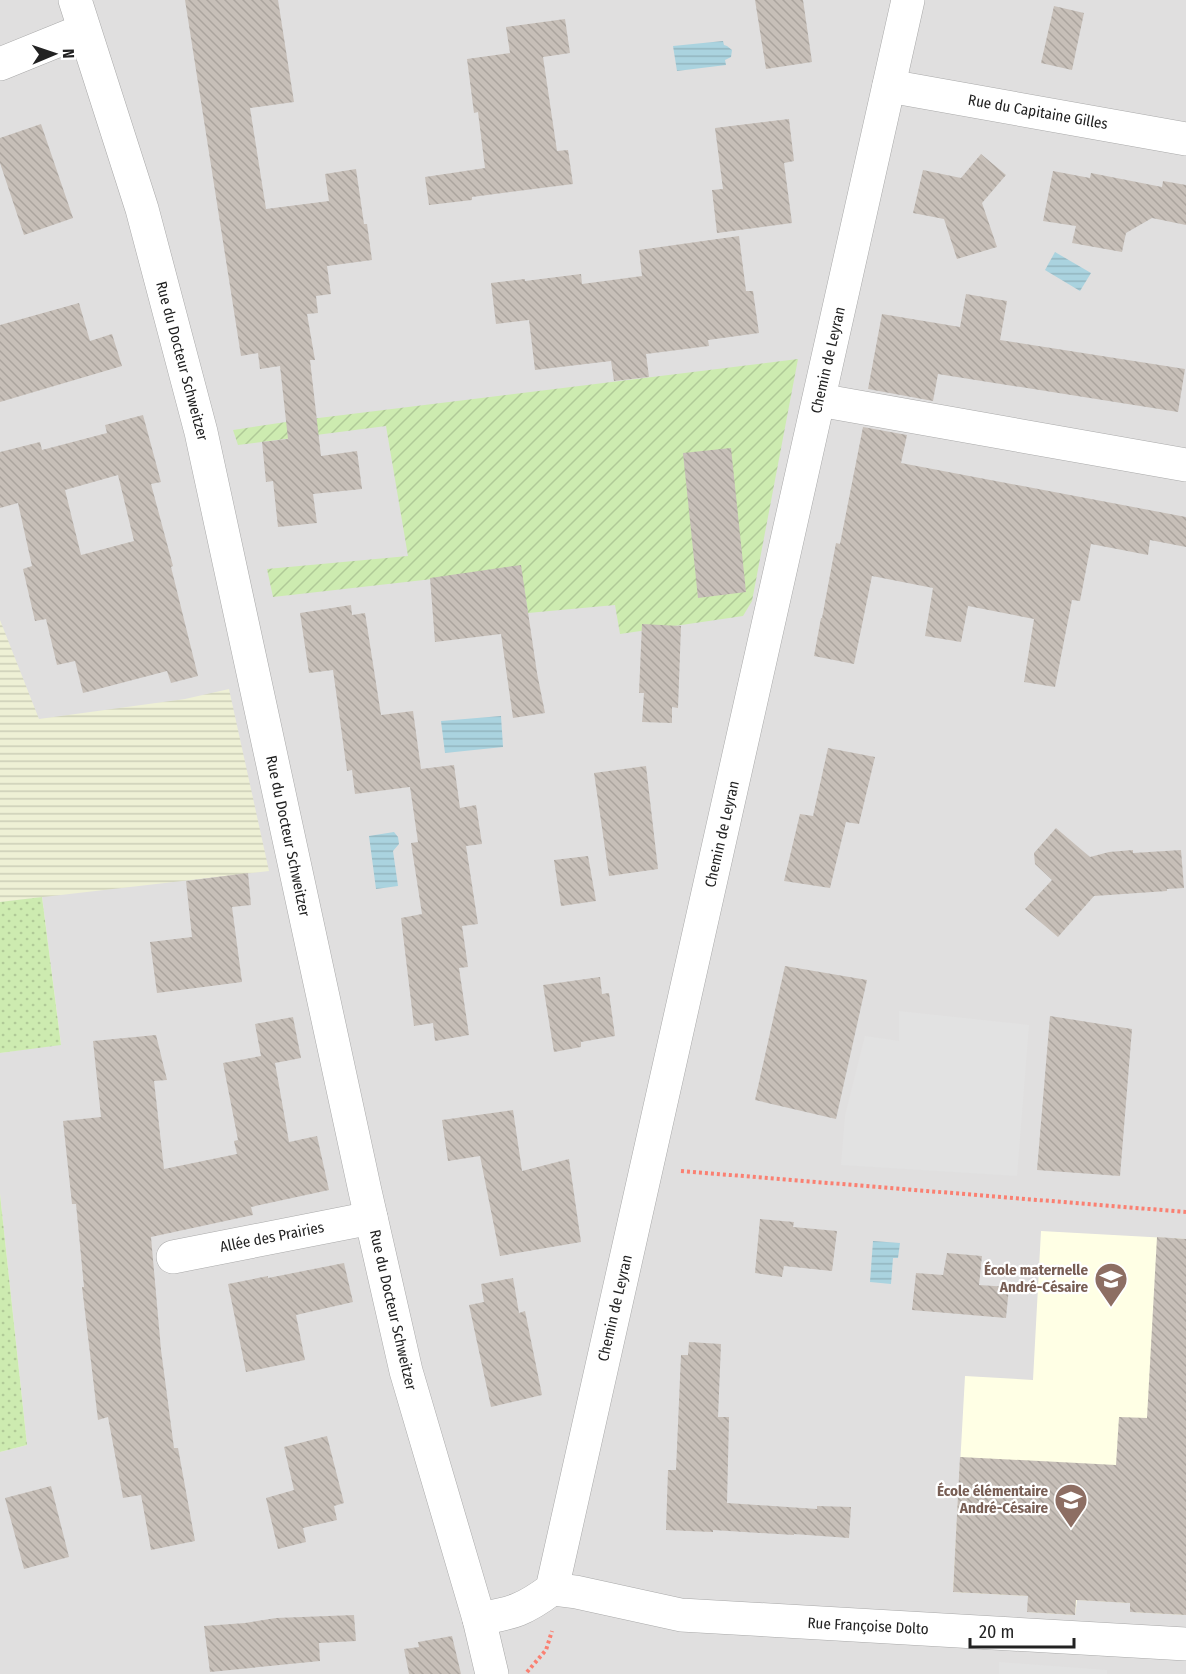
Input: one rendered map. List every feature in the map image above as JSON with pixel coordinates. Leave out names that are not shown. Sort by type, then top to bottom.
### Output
[{"type":"street","name":"Chemin de Leyran","points":[[552,1589],[908,0]]},
{"type":"street","points":[[0,64],[80,15]]},
{"type":"street","name":"Rue du Docteur Schweitzer","points":[[80,15],[142,209],[201,432],[406,1371],[479,1619],[492,1674]]},
{"type":"street","name":"Rue du Capitaine Gilles","points":[[889,86],[1186,139]]},
{"type":"street","points":[[819,400],[1186,465]]},
{"type":"street","name":"Allée des Prairies","points":[[173,1257],[371,1218]]},
{"type":"street","points":[[479,1619],[509,1614],[531,1605],[552,1589]]},
{"type":"street","name":"Rue Françoise Dolto","points":[[552,1589],[576,1592],[681,1615],[1186,1644]]},
{"type":"path","points":[[647,1168],[1186,1212]]},
{"type":"shaded area","points":[[0,0],[1186,0],[1186,1674],[0,1674],[0,1452],[27,1445],[0,1194],[0,1053],[61,1044],[42,897],[0,902]]},
{"type":"shaded area","points":[[0,620],[39,719],[185,699],[229,689],[269,871],[0,902]]},
{"type":"shaded area","points":[[899,1011],[1029,1025],[1017,1176],[841,1165],[845,1116],[865,1036],[899,1041]]},
{"type":"shaded area","points":[[1041,1231],[1186,1239],[1186,1615],[1131,1612],[1131,1603],[1077,1600],[1075,1615],[1028,1612],[1028,1596],[953,1592],[965,1376],[1033,1380]]},
{"type":"shaded area","points":[[999,1662],[1107,1670],[1107,1674],[999,1674]]},
{"type":"green space","points":[[798,359],[752,601],[743,616],[620,634],[615,605],[528,613],[521,569],[273,597],[267,569],[408,556],[386,426],[238,445],[233,430]]},
{"type":"green space","points":[[42,897],[61,1045],[0,1053],[0,902]]},
{"type":"green space","points":[[0,1194],[27,1445],[0,1452]]},
{"type":"water","points":[[723,41],[724,45],[732,50],[731,57],[725,60],[726,65],[677,71],[673,46]]},
{"type":"water","points":[[1055,252],[1091,273],[1080,291],[1045,270]]},
{"type":"water","points":[[501,716],[503,747],[445,753],[441,721]]},
{"type":"water","points":[[394,832],[399,844],[393,851],[398,886],[376,889],[369,836]]},
{"type":"water","points":[[873,1241],[900,1243],[898,1258],[893,1258],[891,1284],[870,1282]]},
{"type":"building","points":[[185,0],[278,0],[294,102],[250,108],[266,209],[329,201],[325,174],[356,169],[372,260],[327,266],[331,294],[316,296],[318,313],[307,314],[315,360],[310,360],[321,456],[357,451],[362,489],[313,494],[317,523],[278,527],[273,481],[266,482],[262,442],[288,439],[280,366],[260,369],[258,353],[241,356]]},
{"type":"building","points":[[755,0],[803,0],[812,62],[766,69]]},
{"type":"building","points":[[1054,6],[1084,13],[1072,70],[1041,63]]},
{"type":"building","points":[[565,19],[570,53],[543,57],[557,151],[568,150],[573,184],[429,205],[425,177],[485,168],[478,112],[474,113],[467,59],[510,53],[506,27]]},
{"type":"building","points":[[789,119],[794,161],[784,163],[792,223],[717,233],[712,190],[723,189],[715,128]]},
{"type":"building","points":[[41,124],[73,218],[24,235],[0,163],[0,138]]},
{"type":"building","points":[[981,154],[1006,175],[982,203],[997,247],[957,259],[944,219],[913,213],[923,170],[961,178]]},
{"type":"building","points":[[1053,171],[1090,178],[1091,173],[1162,187],[1163,181],[1186,185],[1186,225],[1152,218],[1126,233],[1122,252],[1072,243],[1076,226],[1043,221]]},
{"type":"building","points":[[739,236],[746,291],[753,291],[759,333],[708,340],[709,346],[646,354],[649,377],[614,381],[611,361],[535,370],[529,320],[496,324],[491,283],[581,274],[582,284],[642,276],[639,250]]},
{"type":"building","points":[[966,294],[1007,301],[1000,340],[1185,369],[1178,412],[938,374],[933,401],[868,389],[882,314],[960,327]]},
{"type":"building","points":[[79,303],[90,341],[112,334],[122,366],[0,402],[0,325]]},
{"type":"building","points":[[143,415],[161,482],[151,484],[173,566],[171,567],[198,676],[171,683],[167,671],[83,693],[75,661],[57,665],[46,619],[35,621],[23,569],[32,566],[18,503],[0,508],[0,452],[40,442],[42,450],[107,433],[105,425]],"holes":[[[118,475],[134,541],[81,555],[65,490]]]},
{"type":"building","points":[[863,427],[907,435],[901,463],[1186,517],[1186,547],[1150,540],[1148,555],[1091,544],[1080,601],[1072,600],[1055,687],[1024,682],[1034,619],[968,606],[961,642],[925,636],[933,588],[872,576],[854,664],[814,656],[836,543],[840,544]]},
{"type":"building","points":[[731,448],[746,592],[698,598],[683,453]]},
{"type":"building","points":[[521,565],[545,713],[513,718],[501,634],[435,642],[430,578]]},
{"type":"building","points":[[351,605],[352,615],[365,613],[381,715],[413,711],[421,769],[454,765],[460,808],[476,805],[482,844],[466,846],[478,924],[462,926],[468,967],[459,968],[469,1035],[435,1041],[433,1023],[414,1026],[401,918],[422,914],[411,843],[418,842],[410,787],[355,794],[352,770],[347,771],[333,670],[309,673],[300,613]]},
{"type":"building","points":[[642,624],[681,626],[678,708],[672,707],[672,723],[642,722],[644,693],[639,693]]},
{"type":"building","points":[[828,748],[875,757],[859,824],[846,822],[830,888],[784,881],[800,814],[813,816]]},
{"type":"building","points":[[646,766],[658,869],[609,876],[594,773]]},
{"type":"building","points":[[1056,828],[1090,857],[1109,852],[1133,850],[1133,853],[1181,850],[1184,888],[1094,896],[1058,937],[1025,909],[1052,880],[1035,864],[1034,853]]},
{"type":"building","points":[[588,856],[596,901],[561,906],[554,860]]},
{"type":"building","points":[[248,873],[251,905],[232,907],[242,982],[157,993],[150,942],[192,937],[186,881]]},
{"type":"building","points":[[785,966],[867,980],[836,1119],[755,1100]]},
{"type":"building","points":[[600,977],[602,994],[609,993],[615,1036],[581,1042],[581,1047],[554,1052],[543,985]]},
{"type":"building","points":[[1050,1016],[1132,1029],[1120,1176],[1037,1170]]},
{"type":"building","points":[[293,1017],[301,1058],[275,1063],[289,1142],[317,1136],[329,1190],[251,1207],[253,1215],[151,1237],[161,1350],[174,1448],[178,1448],[195,1541],[151,1550],[141,1495],[123,1498],[108,1417],[98,1420],[82,1287],[84,1287],[76,1204],[72,1204],[63,1121],[101,1117],[93,1041],[156,1035],[167,1080],[154,1081],[164,1169],[237,1154],[234,1141],[238,1140],[223,1063],[261,1056],[255,1024]]},
{"type":"building","points":[[513,1110],[522,1171],[569,1159],[581,1242],[500,1256],[480,1156],[448,1161],[442,1120]]},
{"type":"building","points":[[760,1219],[794,1222],[793,1227],[837,1231],[832,1271],[784,1266],[782,1277],[755,1273]]},
{"type":"building","name":"École élémentaire André-Césaire","points":[[1157,1237],[1186,1239],[1186,1615],[1130,1612],[1130,1603],[1076,1600],[1075,1615],[1027,1612],[1028,1596],[953,1592],[960,1457],[1116,1465],[1119,1417],[1147,1418]]},
{"type":"building","points":[[947,1253],[982,1256],[979,1285],[1009,1287],[1006,1318],[912,1310],[916,1273],[943,1275]]},
{"type":"building","points":[[344,1263],[353,1302],[296,1315],[305,1360],[246,1372],[228,1284]]},
{"type":"building","points":[[513,1278],[519,1313],[525,1311],[542,1395],[491,1407],[469,1305],[484,1302],[481,1284]]},
{"type":"building","points":[[689,1342],[721,1344],[718,1417],[729,1417],[727,1503],[817,1509],[817,1506],[851,1507],[849,1538],[713,1530],[713,1532],[666,1530],[668,1470],[676,1470],[681,1355],[688,1355]]},
{"type":"building","points":[[327,1436],[344,1503],[334,1506],[337,1520],[303,1528],[306,1542],[278,1549],[266,1498],[294,1490],[284,1447]]},
{"type":"building","points":[[51,1486],[69,1557],[24,1569],[5,1498]]},
{"type":"building","points":[[354,1615],[356,1641],[319,1643],[320,1661],[210,1672],[204,1626],[276,1618]]},
{"type":"building","points":[[452,1636],[461,1674],[409,1674],[404,1649],[419,1647],[418,1642]]},
{"type":"place","name":"École maternelle André-Césaire","points":[[1111,1308]]},
{"type":"place","name":"École élémentaire André-Césaire","points":[[1071,1529]]}]
